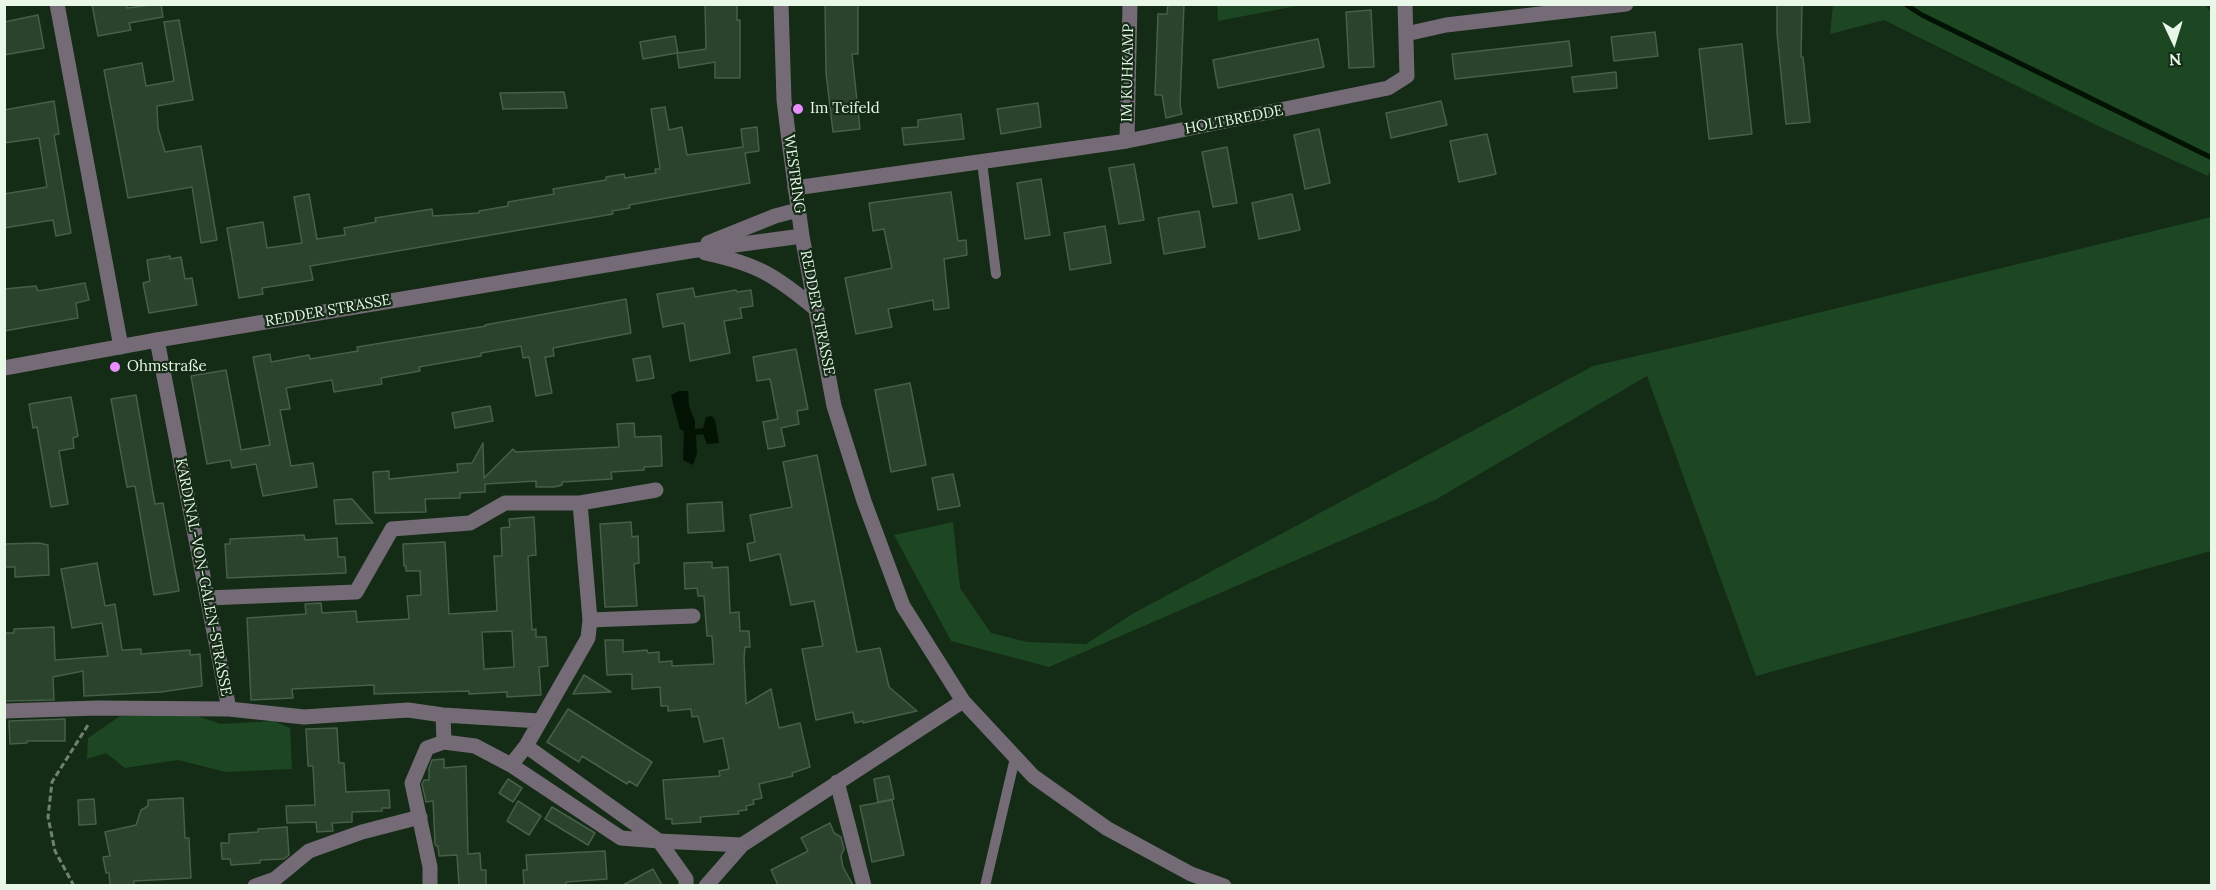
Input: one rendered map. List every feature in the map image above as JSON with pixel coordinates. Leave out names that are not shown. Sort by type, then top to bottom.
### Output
[{"type":"street","points":[[57,4],[121,347]]},
{"type":"street","name":"WESTRING","points":[[782,4],[784,100],[802,237]]},
{"type":"street","name":"IM KUHKAMP","points":[[1127,141],[1130,4]]},
{"type":"street","points":[[1405,4],[1406,34],[1446,25],[1626,4]]},
{"type":"street","name":"HOLTBREDDE","points":[[795,188],[1127,141],[1388,88],[1407,76],[1406,34]]},
{"type":"street","points":[[690,250],[775,216],[798,210]]},
{"type":"street","name":"REDDER STRASSE","points":[[4,368],[690,250],[802,237],[834,406],[864,501],[903,606],[963,701],[1033,776],[1108,829],[1191,874],[1224,885]]},
{"type":"street","points":[[690,250],[754,266],[782,281],[817,310]]},
{"type":"street","name":"KARDINAL-VON-GALEN-STRASSE","points":[[157,340],[230,709],[304,717],[408,710],[443,715],[540,721]]},
{"type":"street","points":[[207,598],[356,592],[392,529],[470,523],[505,503],[580,503],[656,490]]},
{"type":"street","points":[[511,765],[526,746],[588,638],[590,620],[580,503]]},
{"type":"street","points":[[590,620],[693,616]]},
{"type":"street","points":[[706,885],[742,845],[963,701]]},
{"type":"street","points":[[4,711],[97,708],[230,709]]},
{"type":"street","points":[[443,715],[444,742]]},
{"type":"street","points":[[430,885],[430,867],[412,783],[427,748],[444,742],[475,746],[511,765],[621,838],[742,845]]},
{"type":"street","points":[[526,746],[659,841],[686,879],[686,885]]},
{"type":"street","points":[[837,782],[864,885]]},
{"type":"street","points":[[255,885],[276,879],[309,851],[362,832],[420,817]]},
{"type":"lane","points":[[982,162],[996,274]]},
{"type":"lane","points":[[985,885],[1016,758]]},
{"type":"path","points":[[74,885],[55,851],[48,818],[52,782],[82,737],[97,708]]},
{"type":"green space","points":[[1217,4],[1302,4],[1302,5],[1218,21]]},
{"type":"green space","points":[[1833,5],[2205,5],[2212,13],[2212,167],[2208,176],[2098,126],[1884,20],[1830,34]]},
{"type":"green space","points":[[2211,217],[2211,551],[1756,676],[1647,376],[1435,500],[1049,667],[951,641],[894,535],[953,522],[960,588],[991,633],[1027,642],[1086,644],[1134,613],[1593,366]]},
{"type":"green space","points":[[188,713],[221,724],[274,721],[290,728],[292,769],[226,772],[178,760],[125,768],[106,753],[87,759],[88,738],[120,716]]},
{"type":"shaded area","points":[[679,391],[688,391],[695,429],[703,428],[706,417],[712,416],[715,420],[719,443],[707,444],[703,434],[696,435],[697,453],[693,465],[683,460],[684,431],[680,429],[671,395]]},
{"type":"building","points":[[92,4],[126,4],[127,8],[161,4],[163,17],[129,23],[131,30],[98,36]]},
{"type":"building","points":[[705,4],[737,4],[737,20],[740,20],[740,78],[715,78],[715,62],[679,68],[677,53],[643,59],[640,42],[675,36],[678,53],[706,49]]},
{"type":"building","points":[[825,4],[858,4],[858,54],[852,54],[860,129],[833,132],[826,73]]},
{"type":"building","points":[[1168,4],[1184,4],[1180,105],[1182,114],[1166,118],[1162,95],[1155,95],[1158,14],[1167,14]]},
{"type":"building","points":[[1777,4],[1802,4],[1801,57],[1803,57],[1810,122],[1786,124],[1777,33]]},
{"type":"building","points":[[1371,10],[1374,67],[1349,68],[1346,12]]},
{"type":"building","points":[[38,15],[44,48],[4,55],[4,22]]},
{"type":"building","points":[[179,20],[193,100],[157,106],[158,128],[165,152],[201,146],[217,240],[201,243],[192,187],[128,198],[104,70],[142,63],[146,86],[174,81],[164,22]]},
{"type":"building","points":[[1655,32],[1658,56],[1614,61],[1611,37]]},
{"type":"building","points":[[1318,39],[1324,67],[1218,88],[1213,60]]},
{"type":"building","points":[[1569,41],[1572,66],[1455,79],[1452,54]]},
{"type":"building","points":[[1742,44],[1752,134],[1709,139],[1699,49]]},
{"type":"building","points":[[1616,72],[1617,88],[1574,92],[1572,77]]},
{"type":"building","points":[[564,92],[567,108],[503,109],[500,93]]},
{"type":"building","points":[[54,101],[59,134],[54,135],[71,233],[56,236],[53,220],[4,228],[4,194],[47,187],[39,138],[4,143],[4,110]]},
{"type":"building","points":[[1441,101],[1447,125],[1391,138],[1386,113]]},
{"type":"building","points":[[1038,103],[1041,127],[1001,134],[997,109]]},
{"type":"building","points":[[665,107],[669,130],[682,127],[687,155],[743,147],[741,129],[757,127],[759,151],[745,153],[750,183],[629,205],[630,208],[612,211],[613,214],[310,266],[313,280],[262,288],[263,294],[239,298],[227,228],[263,222],[267,248],[302,243],[294,197],[309,194],[317,239],[345,235],[344,228],[376,222],[375,218],[432,209],[433,216],[479,213],[479,211],[508,206],[508,202],[554,194],[553,189],[606,180],[606,177],[624,174],[625,178],[656,173],[655,169],[660,169],[651,109]]},
{"type":"building","points":[[961,114],[964,139],[904,145],[902,128],[918,127],[918,120]]},
{"type":"building","points":[[1319,129],[1330,183],[1305,189],[1294,135]]},
{"type":"building","points":[[1487,134],[1496,174],[1459,182],[1450,141]]},
{"type":"building","points":[[1227,147],[1237,203],[1213,207],[1202,152]]},
{"type":"building","points":[[1134,164],[1144,220],[1119,224],[1109,168]]},
{"type":"building","points":[[1041,179],[1050,235],[1025,239],[1017,183]]},
{"type":"building","points":[[951,192],[958,241],[966,240],[967,255],[944,259],[949,308],[934,310],[933,300],[888,309],[892,327],[856,334],[845,278],[892,268],[884,229],[873,231],[869,203]]},
{"type":"building","points":[[1292,194],[1300,230],[1259,239],[1252,203]]},
{"type":"building","points":[[1199,211],[1205,247],[1164,254],[1158,218]]},
{"type":"building","points":[[1105,226],[1111,263],[1070,270],[1064,233]]},
{"type":"building","points":[[170,256],[170,259],[181,257],[185,279],[192,278],[197,305],[149,313],[143,283],[150,281],[147,260]]},
{"type":"building","points":[[85,283],[89,300],[76,303],[78,318],[4,331],[4,289],[36,286],[38,291]]},
{"type":"building","points":[[693,288],[695,297],[736,290],[737,292],[751,290],[753,306],[740,308],[742,318],[724,321],[730,353],[690,361],[684,323],[663,327],[657,294]]},
{"type":"building","points":[[626,299],[631,333],[553,348],[554,356],[545,357],[552,393],[536,396],[529,357],[523,358],[521,346],[419,367],[420,371],[381,378],[382,384],[334,392],[332,380],[286,388],[290,409],[280,410],[291,466],[313,463],[317,487],[263,496],[256,464],[232,468],[230,460],[207,464],[191,376],[226,370],[241,450],[270,445],[253,357],[270,354],[271,362],[309,355],[310,359],[358,351],[357,347],[486,326]]},
{"type":"building","points":[[796,349],[808,409],[797,411],[799,424],[781,428],[785,446],[768,449],[763,422],[778,419],[770,379],[757,381],[753,357]]},
{"type":"building","points":[[650,356],[654,378],[637,381],[633,359]]},
{"type":"building","points":[[910,383],[926,465],[891,472],[875,390]]},
{"type":"building","points":[[136,395],[155,504],[163,503],[179,591],[154,595],[135,486],[127,487],[111,399]]},
{"type":"building","points":[[71,397],[78,436],[73,438],[74,448],[59,451],[68,504],[51,507],[37,427],[33,428],[29,404]]},
{"type":"building","points":[[490,406],[493,421],[455,428],[452,413]]},
{"type":"building","points":[[634,423],[635,437],[661,436],[662,466],[644,467],[644,470],[611,472],[612,479],[562,482],[562,485],[554,487],[536,487],[536,481],[485,484],[485,492],[460,493],[460,498],[425,499],[426,512],[375,513],[373,472],[389,471],[389,479],[458,472],[457,464],[472,463],[483,443],[484,478],[513,449],[516,452],[619,447],[617,424]]},
{"type":"building","points":[[817,455],[857,652],[880,648],[889,687],[917,711],[863,723],[863,721],[855,723],[853,712],[816,720],[802,649],[823,646],[814,601],[791,605],[780,554],[750,561],[747,544],[755,542],[750,515],[792,507],[783,462]]},
{"type":"building","points":[[953,474],[960,506],[938,510],[932,478]]},
{"type":"building","points":[[352,499],[373,523],[336,524],[334,500]]},
{"type":"building","points":[[722,502],[724,531],[688,533],[687,504]]},
{"type":"building","points":[[534,517],[536,555],[528,556],[532,630],[536,629],[536,637],[546,637],[548,666],[539,667],[541,695],[507,697],[507,692],[469,694],[469,691],[374,694],[374,685],[292,689],[293,698],[251,700],[247,618],[306,614],[305,604],[321,603],[322,613],[356,611],[357,622],[409,619],[407,596],[421,595],[420,571],[406,571],[403,544],[445,542],[449,614],[497,611],[494,556],[502,556],[501,528],[510,527],[509,519]],"holes":[[[512,631],[514,667],[484,669],[482,632]]]},
{"type":"building","points":[[631,522],[632,537],[638,536],[639,563],[634,564],[637,606],[605,607],[600,524]]},
{"type":"building","points":[[304,535],[305,540],[337,538],[338,557],[345,557],[346,573],[227,578],[225,544],[230,544],[230,539]]},
{"type":"building","points":[[4,544],[48,545],[49,575],[15,577],[15,567],[4,567]]},
{"type":"building","points":[[712,562],[712,568],[728,567],[730,613],[739,612],[740,631],[749,631],[750,647],[745,647],[744,658],[746,704],[771,689],[779,728],[800,723],[810,767],[792,773],[793,776],[759,784],[762,798],[753,800],[754,804],[746,806],[747,810],[738,811],[739,814],[700,817],[701,822],[672,824],[672,819],[666,819],[663,780],[720,776],[719,771],[729,769],[723,738],[704,742],[698,716],[692,717],[691,709],[668,711],[668,706],[661,706],[660,687],[632,689],[632,674],[607,675],[605,640],[623,640],[623,652],[647,650],[648,653],[659,652],[659,662],[672,661],[672,666],[714,664],[712,636],[707,636],[704,596],[698,596],[697,588],[685,589],[684,563]]},
{"type":"building","points":[[97,563],[105,606],[115,604],[122,650],[141,649],[141,654],[190,650],[190,655],[200,654],[202,686],[161,692],[84,696],[83,671],[53,677],[54,700],[4,701],[4,633],[14,633],[14,629],[54,627],[55,660],[108,656],[102,623],[72,628],[61,569]]},
{"type":"building","points":[[584,675],[611,692],[573,694]]},
{"type":"building","points":[[568,709],[652,762],[637,786],[629,781],[627,784],[582,756],[579,762],[547,742]]},
{"type":"building","points":[[65,719],[65,741],[27,741],[27,743],[10,744],[9,721]]},
{"type":"building","points":[[337,728],[339,763],[344,763],[346,792],[389,790],[390,808],[382,808],[382,811],[352,812],[352,822],[332,823],[333,831],[317,832],[316,822],[287,823],[286,806],[315,805],[313,766],[308,766],[306,729]]},
{"type":"building","points":[[444,759],[444,768],[466,766],[468,854],[480,853],[481,870],[486,870],[486,885],[459,885],[457,855],[439,856],[438,846],[435,844],[433,801],[426,802],[422,784],[424,780],[429,780],[432,760]]},
{"type":"building","points":[[889,776],[894,799],[878,802],[874,779]]},
{"type":"building","points":[[508,779],[522,788],[513,802],[499,793]]},
{"type":"building","points":[[183,798],[185,838],[189,838],[191,878],[134,881],[134,885],[110,885],[109,873],[106,873],[103,857],[110,856],[105,832],[136,825],[141,810],[148,806],[148,800]]},
{"type":"building","points":[[94,799],[96,824],[79,825],[78,800]]},
{"type":"building","points":[[892,800],[904,855],[872,862],[860,806]]},
{"type":"building","points":[[518,801],[541,816],[529,835],[507,821]]},
{"type":"building","points":[[552,807],[595,833],[588,845],[545,819]]},
{"type":"building","points":[[830,823],[834,833],[841,837],[844,849],[841,856],[843,867],[853,885],[778,885],[771,870],[808,851],[801,838]]},
{"type":"building","points":[[287,827],[289,855],[284,859],[231,865],[230,859],[222,859],[221,843],[229,843],[229,834]]},
{"type":"building","points":[[605,851],[607,879],[566,882],[566,885],[524,885],[523,870],[527,870],[526,855]]},
{"type":"building","points":[[653,869],[662,885],[623,885]]},
{"type":"waterway","points":[[1905,4],[1922,15],[2212,158]]},
{"type":"place","name":"Im Teifeld","points":[[798,109]]},
{"type":"place","name":"Ohmstraße","points":[[115,367]]}]
